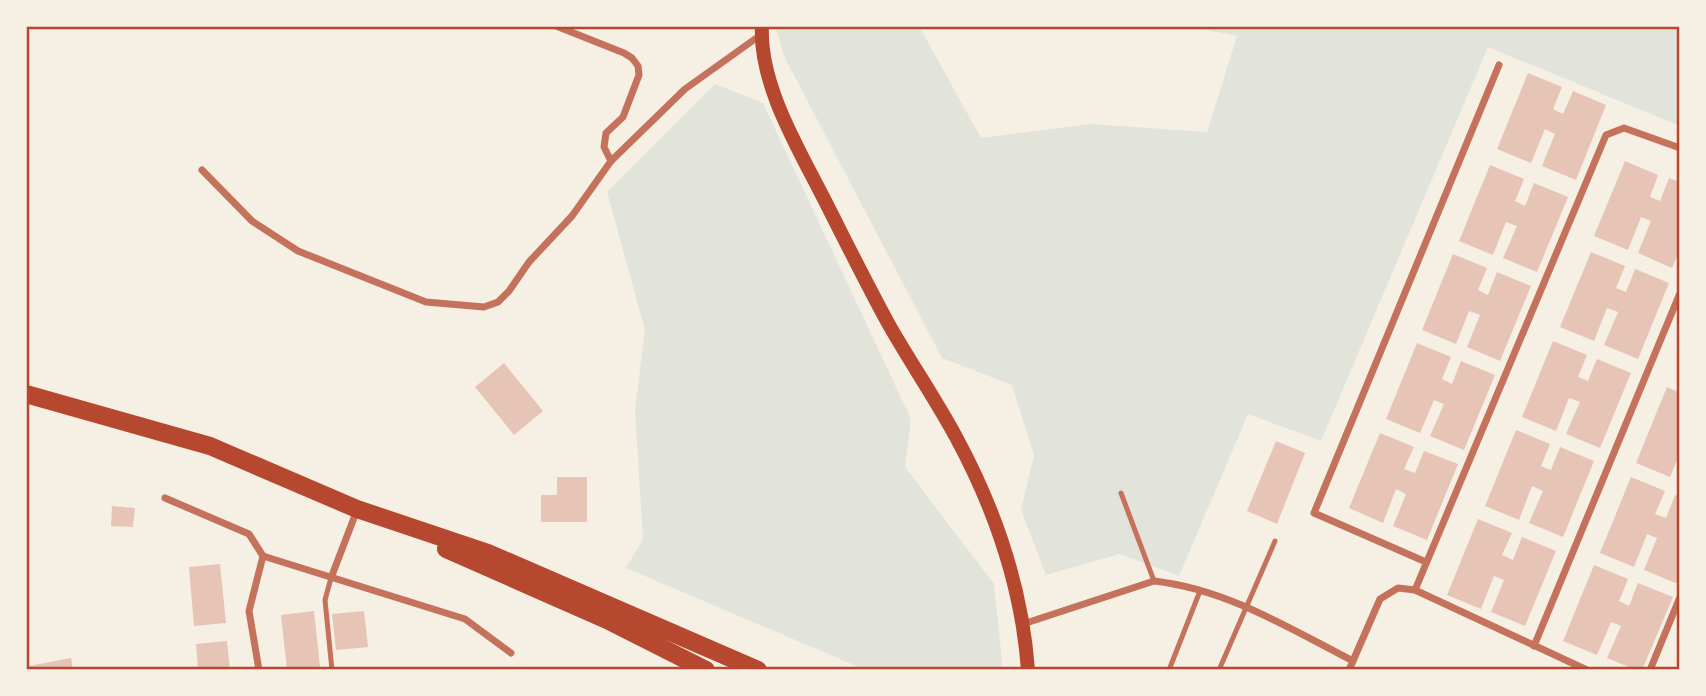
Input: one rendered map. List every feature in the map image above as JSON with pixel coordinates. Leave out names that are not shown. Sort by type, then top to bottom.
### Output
[{"type":"main road","points":[[762,30],[764,56],[789,131],[888,323],[956,437],[988,501],[1009,566],[1023,624],[1028,670]]},
{"type":"main road","points":[[26,394],[210,446],[607,620],[706,670]]},
{"type":"main road","points":[[365,512],[488,553],[758,670]]},
{"type":"street","points":[[556,26],[624,53],[638,66],[639,75],[623,117],[606,133],[604,147],[611,161]]},
{"type":"street","points":[[202,170],[252,221],[298,251],[426,302],[484,307],[498,302],[509,291],[529,262],[572,216],[611,161],[685,89],[762,30]]},
{"type":"street","points":[[1426,562],[1314,513],[1499,65]]},
{"type":"street","points":[[1415,590],[1606,135],[1624,128],[1680,148]]},
{"type":"street","points":[[1534,646],[1680,293]]},
{"type":"street","points":[[165,498],[249,534],[263,556],[465,619],[511,653]]},
{"type":"street","points":[[331,578],[365,512]]},
{"type":"street","points":[[259,670],[249,611],[263,556]]},
{"type":"street","points":[[1023,624],[1154,581],[1176,584],[1247,606],[1353,661]]},
{"type":"street","points":[[1349,670],[1380,599],[1398,587],[1415,590],[1587,670]]},
{"type":"street","points":[[1650,670],[1680,597]]},
{"type":"lane","points":[[1121,493],[1154,581]]},
{"type":"lane","points":[[1219,670],[1275,541]]},
{"type":"lane","points":[[331,578],[325,600],[332,670]]},
{"type":"lane","points":[[1170,670],[1199,591]]},
{"type":"shaded area","points":[[775,26],[919,26],[981,138],[1090,124],[1207,132],[1237,36],[1185,26],[1680,26],[1680,126],[1488,47],[1321,441],[1248,414],[1179,576],[1120,554],[1046,575],[1021,510],[1034,455],[1012,385],[942,358],[785,58]]},
{"type":"shaded area","points":[[715,84],[763,103],[911,419],[905,467],[994,584],[1003,670],[866,670],[626,568],[643,539],[635,410],[645,330],[607,192]]},
{"type":"building","points":[[1528,73],[1562,87],[1553,109],[1563,114],[1573,91],[1606,105],[1576,180],[1542,166],[1555,134],[1545,129],[1531,163],[1497,149]]},
{"type":"building","points":[[1625,161],[1658,175],[1650,197],[1660,201],[1669,178],[1680,182],[1680,249],[1672,268],[1638,253],[1651,221],[1641,217],[1628,250],[1594,236]]},
{"type":"building","points":[[1490,165],[1524,179],[1515,201],[1525,206],[1534,183],[1568,197],[1537,272],[1503,258],[1517,226],[1506,222],[1493,255],[1459,241]]},
{"type":"building","points":[[1591,252],[1625,266],[1616,288],[1626,292],[1635,269],[1669,283],[1638,359],[1604,345],[1618,312],[1607,308],[1594,341],[1560,327]]},
{"type":"building","points":[[1453,254],[1487,268],[1478,290],[1488,295],[1497,272],[1531,286],[1500,361],[1467,347],[1480,315],[1469,311],[1456,344],[1422,330]]},
{"type":"building","points":[[1553,341],[1587,355],[1578,377],[1588,381],[1597,359],[1631,373],[1600,448],[1566,434],[1580,402],[1569,398],[1556,431],[1522,417]]},
{"type":"building","points":[[1417,343],[1451,357],[1442,379],[1452,384],[1461,361],[1495,375],[1464,450],[1430,436],[1444,404],[1434,400],[1420,433],[1386,419]]},
{"type":"building","points":[[504,363],[543,411],[514,435],[475,387]]},
{"type":"building","points":[[1667,387],[1680,393],[1680,453],[1670,477],[1636,463]]},
{"type":"building","points":[[1516,430],[1550,444],[1541,466],[1551,470],[1560,447],[1594,461],[1563,537],[1529,523],[1543,491],[1532,486],[1519,520],[1485,506]]},
{"type":"building","points":[[1380,433],[1414,447],[1404,469],[1415,473],[1424,451],[1458,464],[1427,540],[1393,526],[1406,494],[1396,489],[1383,523],[1349,508]]},
{"type":"building","points":[[1276,441],[1305,453],[1277,524],[1247,511]]},
{"type":"building","points":[[557,477],[587,477],[587,522],[541,522],[541,495],[557,495]]},
{"type":"building","points":[[1631,477],[1665,491],[1655,514],[1666,518],[1675,495],[1680,497],[1678,584],[1644,570],[1657,538],[1647,534],[1634,567],[1600,553]]},
{"type":"building","points":[[112,506],[135,508],[133,527],[111,526]]},
{"type":"building","points":[[1478,519],[1512,533],[1502,555],[1513,560],[1522,537],[1556,551],[1525,626],[1491,612],[1504,580],[1494,576],[1481,609],[1447,595]]},
{"type":"building","points":[[220,564],[226,623],[194,626],[189,567]]},
{"type":"building","points":[[1594,565],[1628,579],[1619,601],[1629,606],[1638,583],[1673,597],[1642,670],[1607,658],[1621,626],[1611,622],[1597,655],[1563,641]]},
{"type":"building","points":[[314,611],[320,667],[287,670],[281,615]]},
{"type":"building","points":[[364,611],[368,647],[336,650],[332,614]]},
{"type":"building","points":[[227,641],[230,670],[198,670],[196,644]]},
{"type":"building","points":[[71,658],[73,670],[30,670],[29,666]]}]
